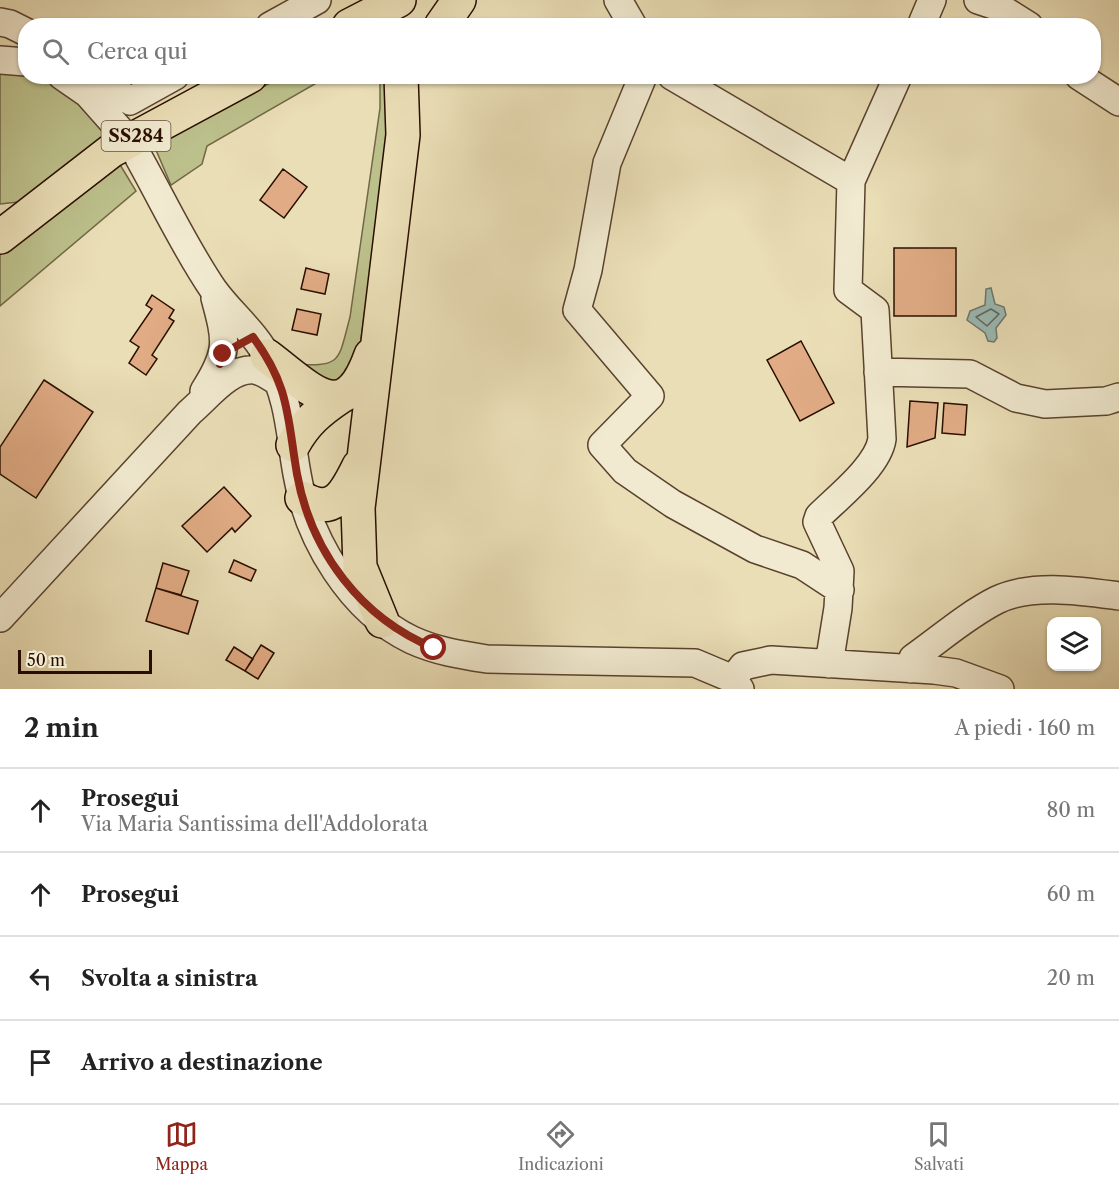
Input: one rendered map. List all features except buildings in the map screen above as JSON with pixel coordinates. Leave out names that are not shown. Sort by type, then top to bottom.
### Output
[{"type":"main road","points":[[364,18],[399,0]]},
{"type":"main road","points":[[447,18],[459,0]]},
{"type":"main road","name":"SS284","points":[[0,237],[15,211],[111,151],[235,84]]},
{"type":"main road","points":[[401,84],[403,135]]},
{"type":"main road","points":[[382,621],[369,591],[359,556],[358,508],[403,135],[417,84]]},
{"type":"main road","points":[[293,445],[310,420],[340,397],[354,390],[362,380],[378,336]]},
{"type":"main road","points":[[267,359],[313,392],[326,397],[340,397]]},
{"type":"main road","points":[[302,498],[321,505],[335,502],[346,492],[363,457]]},
{"type":"street","points":[[284,18],[317,0]]},
{"type":"street","points":[[618,0],[628,18]]},
{"type":"street","points":[[924,18],[932,0]]},
{"type":"street","points":[[978,0],[999,7],[1016,18]]},
{"type":"street","points":[[0,22],[18,29]]},
{"type":"street","points":[[74,84],[88,94],[119,129]]},
{"type":"street","points":[[108,84],[130,101],[161,84]]},
{"type":"street","points":[[640,84],[607,163],[588,270],[577,310],[650,396],[602,445],[625,471],[673,504],[755,549],[802,565],[840,590]]},
{"type":"street","points":[[686,84],[851,181]]},
{"type":"street","points":[[829,664],[840,590],[840,571],[817,522],[819,516],[881,450],[875,310],[848,290],[851,181],[894,84]]},
{"type":"street","points":[[1091,84],[1119,102]]},
{"type":"street","points":[[139,158],[213,288],[267,359],[287,404],[302,498],[318,540],[334,568],[382,621],[410,639],[434,648],[487,659],[695,663],[736,684],[743,666],[771,660],[956,673],[1000,689]]},
{"type":"street","points":[[213,288],[225,342],[223,373]]},
{"type":"street","points":[[0,618],[190,412],[223,373],[231,349],[267,359]]},
{"type":"street","points":[[223,373],[258,370],[267,359]]},
{"type":"street","points":[[878,372],[970,374],[1016,398],[1045,404],[1106,401],[1119,398]]},
{"type":"street","points":[[911,669],[913,658],[996,601],[1013,594],[1035,591],[1119,596]]},
{"type":"green space","points":[[18,73],[18,84],[55,84],[75,97],[114,137],[27,201],[0,204],[0,74]]},
{"type":"green space","points":[[268,84],[315,84],[207,146],[202,164],[171,185],[153,143]]},
{"type":"green space","points":[[380,84],[394,84],[395,92],[356,375],[345,387],[294,364],[310,365],[330,362],[336,358],[343,344],[350,317],[380,108]]},
{"type":"green space","points":[[119,163],[136,191],[0,306],[0,254],[39,220]]},
{"type":"water","points":[[991,288],[995,304],[1004,307],[1006,315],[996,328],[997,338],[994,342],[988,341],[985,333],[967,320],[970,311],[985,305],[986,289]]},
{"type":"route","points":[[223,354],[220,364],[231,349],[253,337],[267,356],[287,404],[302,498],[318,540],[334,568],[382,621],[410,639],[434,648]]}]
